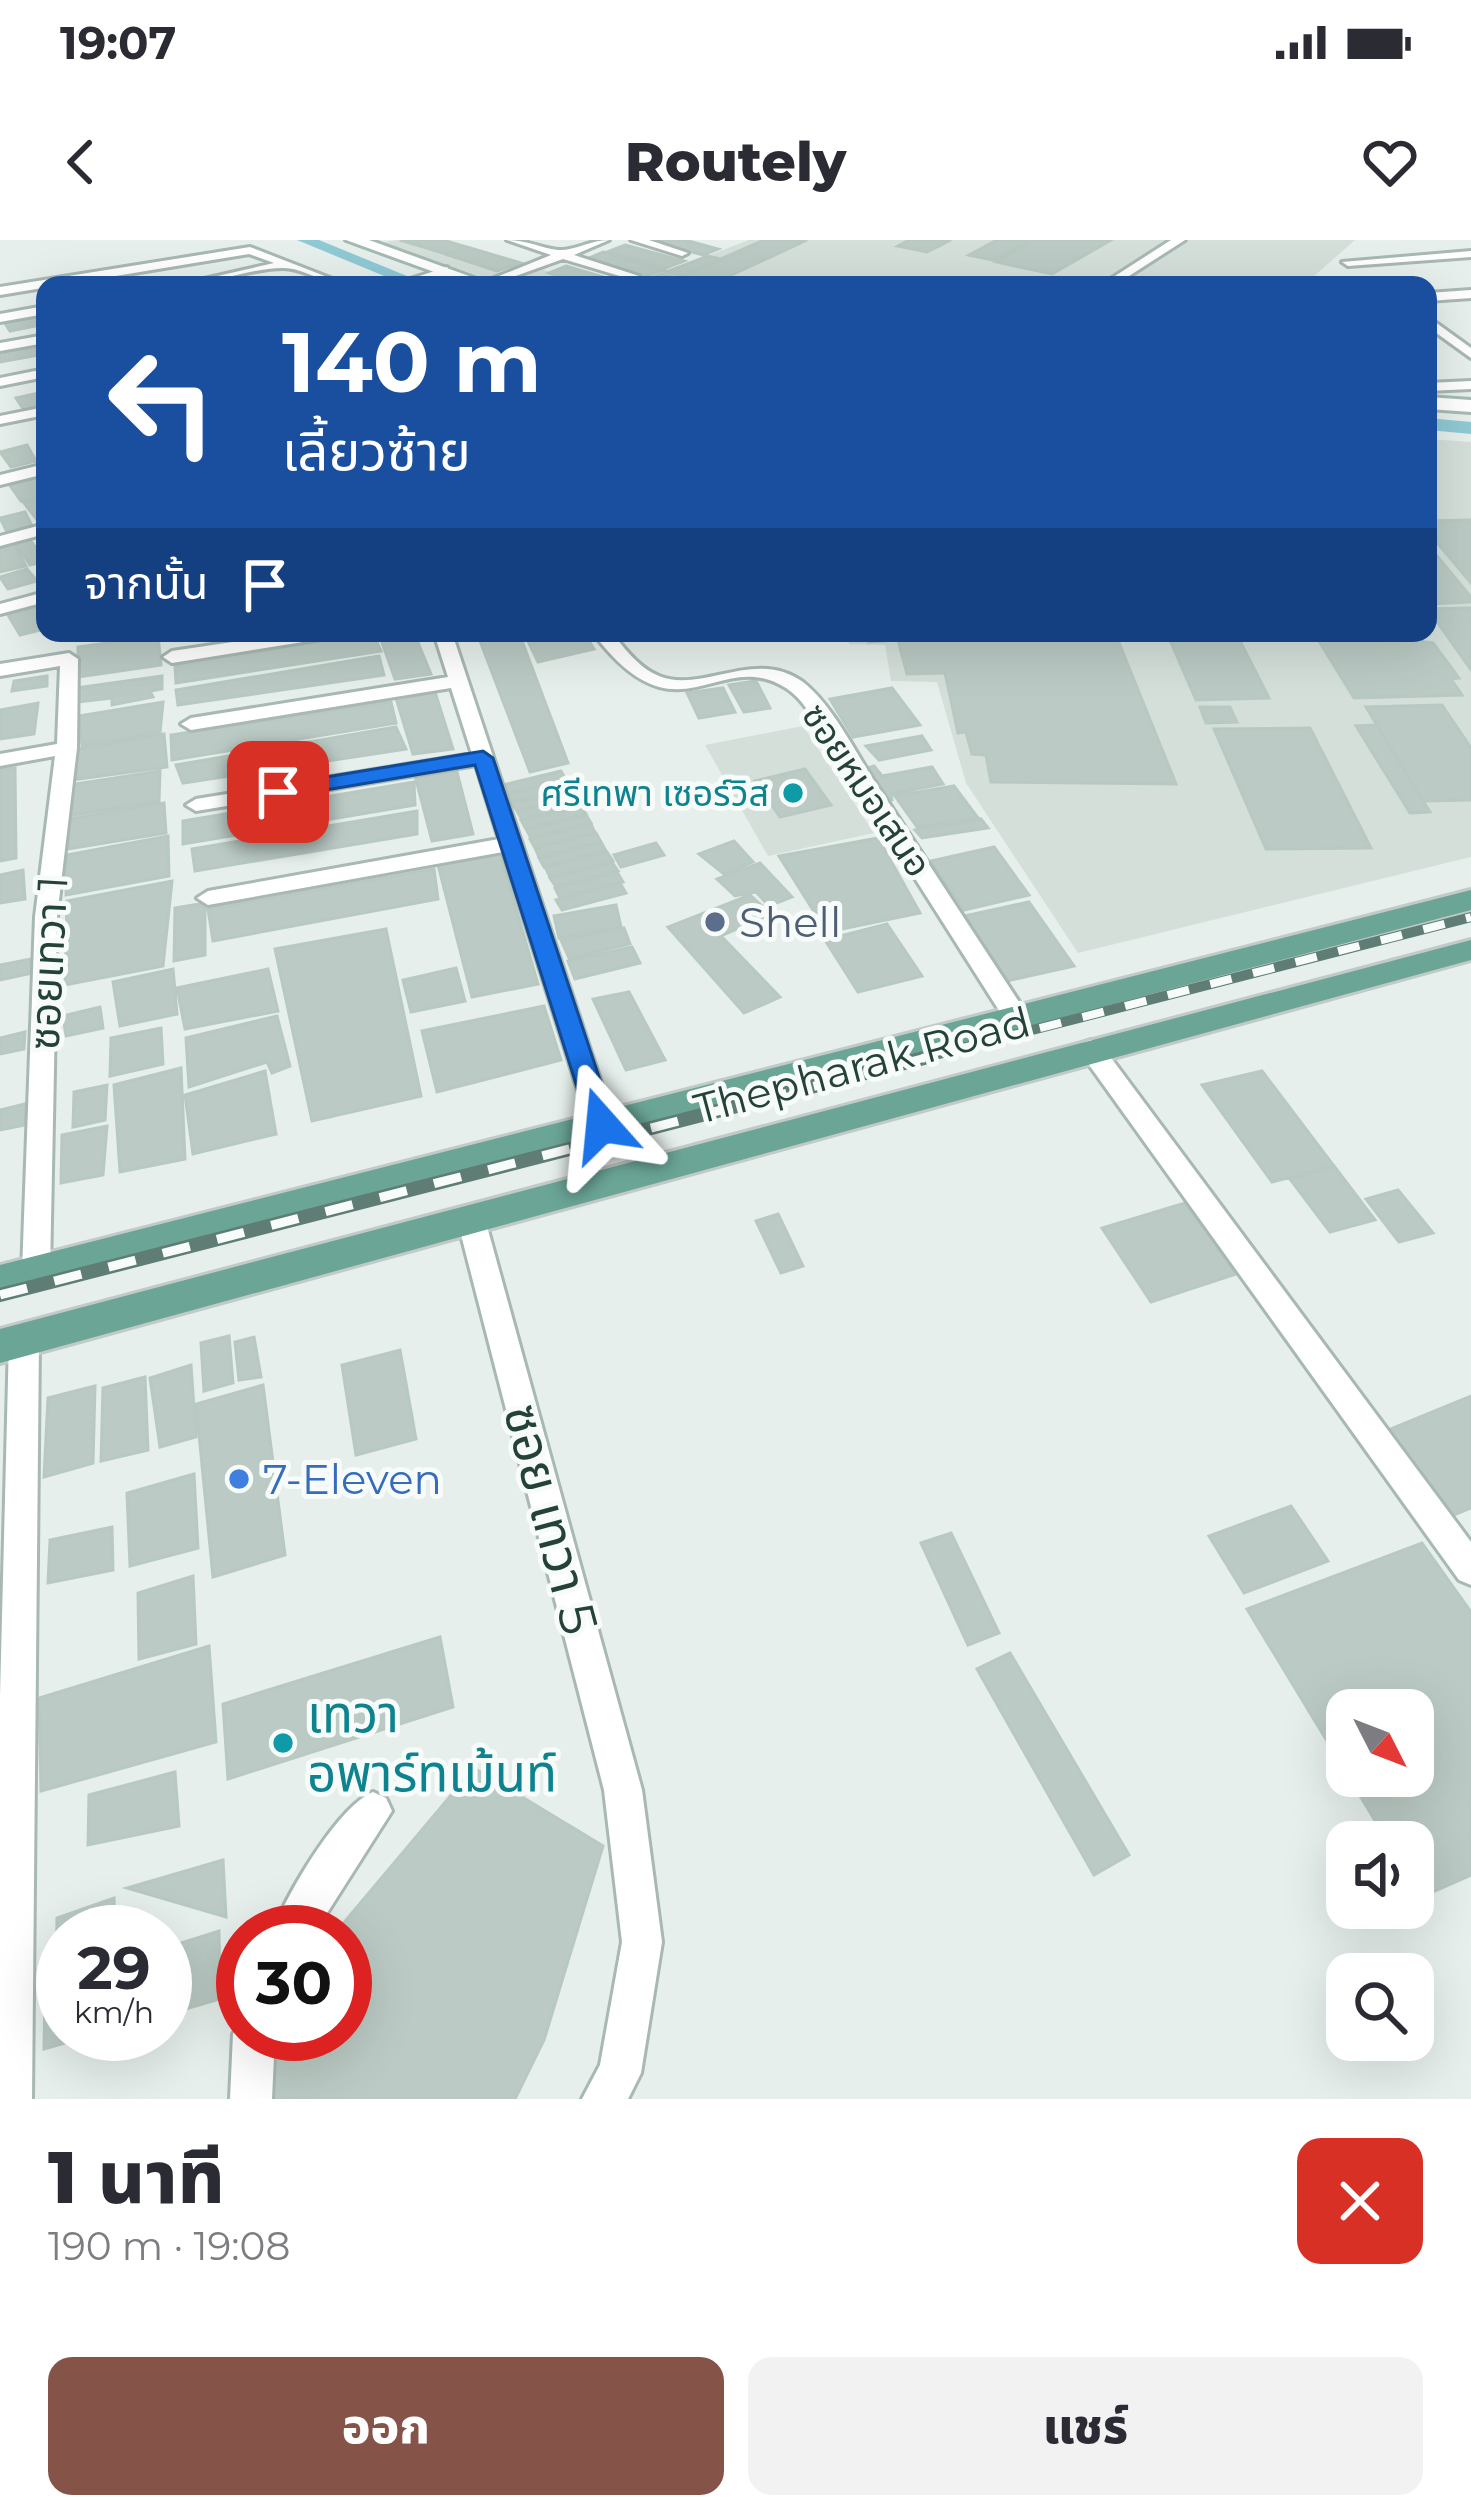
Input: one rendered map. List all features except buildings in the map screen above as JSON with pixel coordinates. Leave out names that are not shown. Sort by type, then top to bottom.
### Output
[{"type":"main road","name":"Thepharak Road","points":[[0,1281],[1471,899]]},
{"type":"main road","name":"Thepharak Road","points":[[12,1343],[1471,950]]},
{"type":"street","points":[[355,240],[459,276]]},
{"type":"street","points":[[513,240],[633,276]]},
{"type":"street","points":[[505,276],[603,240]]},
{"type":"street","points":[[637,240],[682,253]]},
{"type":"street","points":[[1121,276],[1179,240]]},
{"type":"street","points":[[91,276],[250,250],[316,276]]},
{"type":"street","points":[[1348,262],[1471,254]]},
{"type":"street","points":[[228,276],[287,264]]},
{"type":"street","points":[[431,276],[447,272]]},
{"type":"street","points":[[0,291],[36,285]]},
{"type":"street","points":[[1437,296],[1471,294]]},
{"type":"street","points":[[0,318],[36,312]]},
{"type":"street","points":[[1437,328],[1471,354]]},
{"type":"street","points":[[1437,339],[1471,337]]},
{"type":"street","points":[[0,347],[36,341]]},
{"type":"street","points":[[0,382],[36,375]]},
{"type":"street","points":[[1437,387],[1471,385]]},
{"type":"street","points":[[1437,404],[1471,406]]},
{"type":"street","points":[[0,420],[36,413]]},
{"type":"street","points":[[0,480],[36,472]]},
{"type":"street","points":[[0,542],[36,532]]},
{"type":"street","points":[[0,609],[36,599]]},
{"type":"street","points":[[172,657],[270,642]]},
{"type":"street","points":[[446,642],[602,1125]]},
{"type":"street","name":"ซอยหมอเสนอ","points":[[608,642],[626,668],[646,680],[672,686],[768,676],[797,687],[831,730],[1016,1018]]},
{"type":"street","name":"ซอยเทวา 1","points":[[0,670],[66,657],[67,748],[46,917],[36,1272]]},
{"type":"street","points":[[190,724],[459,681]]},
{"type":"street","points":[[0,760],[67,748]]},
{"type":"street","points":[[196,805],[483,758]]},
{"type":"street","points":[[208,898],[510,844]]},
{"type":"street","points":[[1091,1049],[1471,1569]]},
{"type":"street","name":"ซอย เทวา 5","points":[[471,1220],[623,1790],[642,1942],[620,2073],[603,2099]]},
{"type":"street","points":[[10,2099],[12,1343]]},
{"type":"street","points":[[308,1905],[350,1836],[373,1810]]},
{"type":"street","points":[[251,2099],[253,2061]]},
{"type":"shaded area","points":[[449,240],[563,276],[480,276],[381,243]]},
{"type":"shaded area","points":[[749,240],[1170,240],[1112,276],[655,276]]},
{"type":"shaded area","points":[[1189,240],[1355,240],[1314,276],[1131,276]]},
{"type":"shaded area","points":[[1437,440],[1471,442],[1471,857],[1078,953],[966,783],[937,682],[891,681],[885,645],[849,644],[1437,642]]},
{"type":"shaded area","points":[[803,726],[874,833],[768,856],[705,745]]},
{"type":"waterway","points":[[305,240],[398,276]]},
{"type":"waterway","points":[[1437,425],[1471,428]]},
{"type":"railway","points":[[912,1061],[1471,917]]},
{"type":"railway","points":[[0,1295],[924,1058]]},
{"type":"place","name":"ศรีเทพา เซอร์วิส","points":[[793,793]]},
{"type":"place","name":"Shell","points":[[715,922]]},
{"type":"place","name":"7-Eleven","points":[[239,1479]]},
{"type":"place","name":"เทวา อพาร์ทเม้นท์","points":[[283,1743]]},
{"type":"route","points":[[278,792],[483,758],[602,1125]]}]
